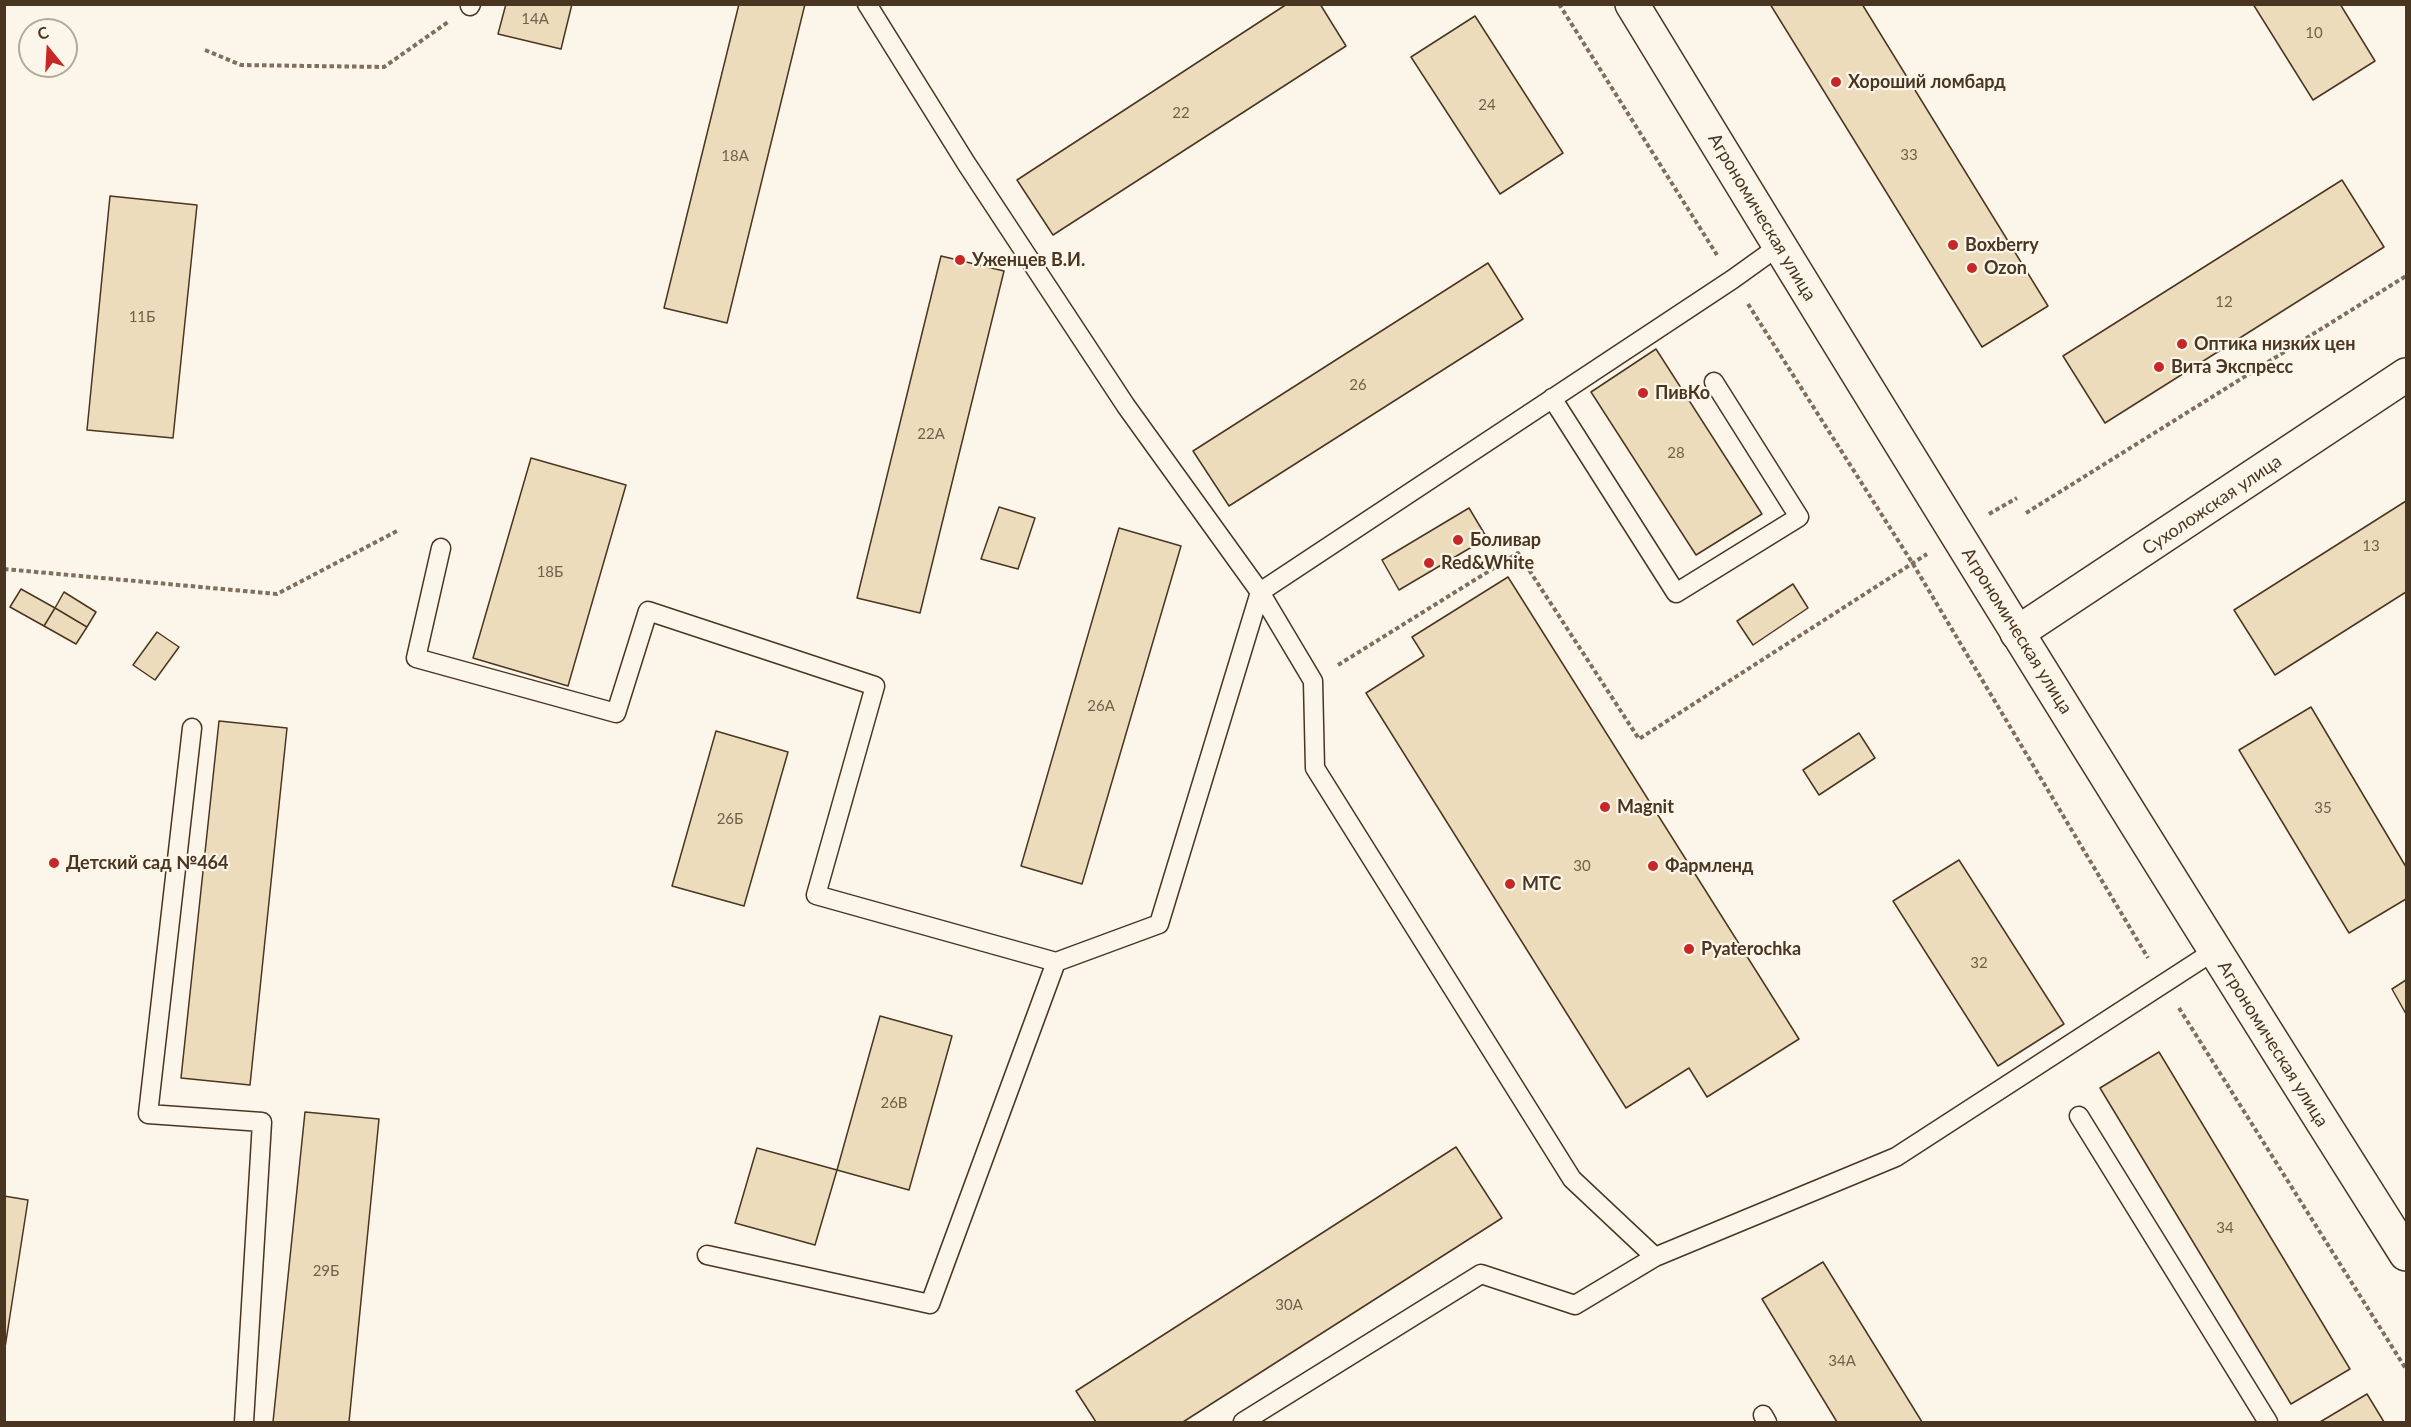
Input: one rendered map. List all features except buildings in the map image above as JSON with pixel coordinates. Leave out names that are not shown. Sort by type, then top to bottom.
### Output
[{"type":"street","name":"Агрономическая улица","points":[[1632,4],[2017,633],[2214,951],[2406,1254]]},
{"type":"street","name":"Сухоложская улица","points":[[2017,633],[2406,375]]},
{"type":"lane","points":[[867,4],[966,163],[1126,406],[1260,592],[1313,681],[1315,768],[1572,1179],[1655,1257]]},
{"type":"lane","points":[[441,548],[416,658],[616,713],[648,611],[875,686],[816,896],[1056,962],[1160,924],[1260,592],[1779,246]]},
{"type":"lane","points":[[1552,398],[1676,593],[1799,517],[1714,382]]},
{"type":"lane","points":[[192,728],[148,1114],[262,1122],[244,1422]]},
{"type":"lane","points":[[1243,1422],[1481,1274],[1575,1305],[1655,1257],[1896,1157],[2214,951]]},
{"type":"lane","points":[[707,1255],[930,1304],[1056,962]]},
{"type":"lane","points":[[2079,1116],[2268,1422]]},
{"type":"path","points":[[1558,4],[1913,564],[2163,984],[2406,1369]]},
{"type":"path","points":[[205,50],[241,65],[384,67],[470,5]]},
{"type":"path","points":[[2026,513],[2406,276]]},
{"type":"path","points":[[1313,681],[1518,554],[1639,739],[2017,498]]},
{"type":"path","points":[[4,569],[277,594],[397,531]]},
{"type":"place","name":"Хороший ломбард","points":[[1836,82]]},
{"type":"place","name":"Boxberry","points":[[1953,245]]},
{"type":"place","name":"Уженцев В.И.","points":[[960,260]]},
{"type":"place","name":"Ozon","points":[[1972,268]]},
{"type":"place","name":"Оптика низких цен","points":[[2182,344]]},
{"type":"place","name":"Вита Экспресс","points":[[2159,367]]},
{"type":"place","name":"ПивКо","points":[[1643,393]]},
{"type":"place","name":"Боливар","points":[[1458,540]]},
{"type":"place","name":"Red&White","points":[[1429,563]]},
{"type":"place","name":"Magnit","points":[[1605,807]]},
{"type":"place","name":"Детский сад №464","points":[[54,863]]},
{"type":"place","name":"Фармленд","points":[[1653,866]]},
{"type":"place","name":"МТС","points":[[1510,884]]},
{"type":"place","name":"Pyaterochka","points":[[1689,949]]}]
